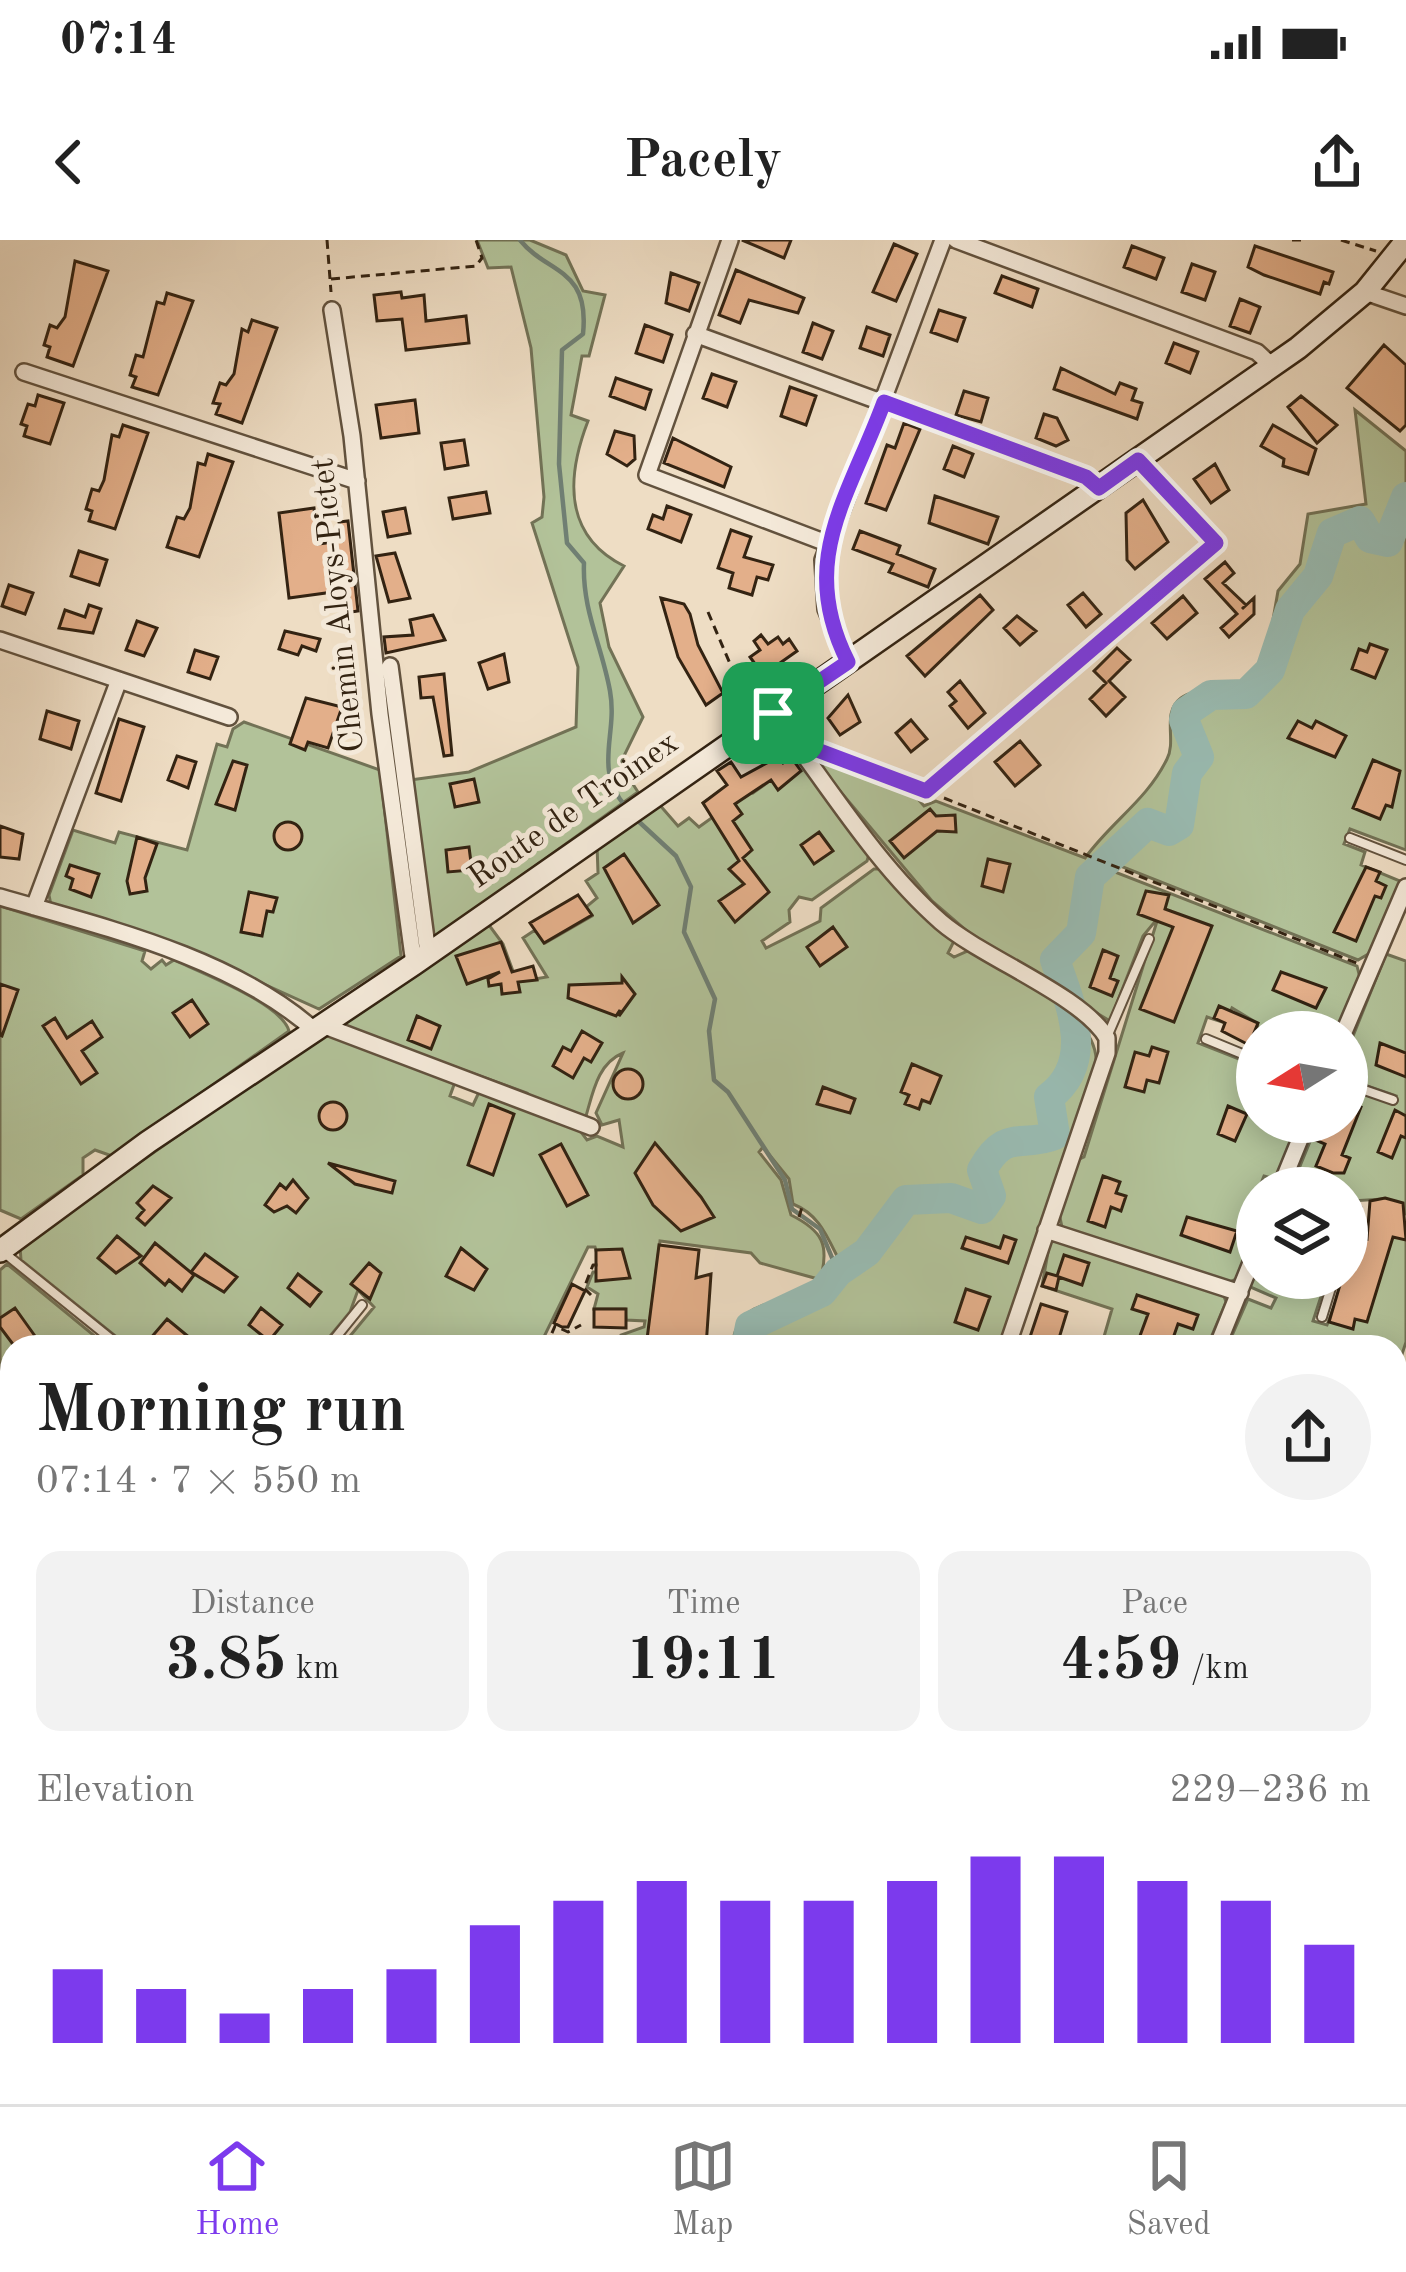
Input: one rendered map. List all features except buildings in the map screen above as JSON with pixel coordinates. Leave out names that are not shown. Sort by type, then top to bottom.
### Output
[{"type":"street","points":[[730,240],[646,475],[830,544]]},
{"type":"street","points":[[848,662],[826,609],[822,578],[830,544],[943,240]]},
{"type":"street","points":[[956,240],[1257,352],[1272,366]]},
{"type":"street","name":"Route de Troinex","points":[[0,1250],[767,712],[848,662],[1272,366],[1365,292],[1406,242]]},
{"type":"street","points":[[1365,292],[1406,306]]},
{"type":"street","name":"Chemin Aloys-Pictet","points":[[332,310],[357,481],[385,758],[421,959]]},
{"type":"street","points":[[695,334],[1086,477],[1099,488]]},
{"type":"street","points":[[24,372],[357,481]]},
{"type":"street","points":[[796,742],[926,791],[1216,543]]},
{"type":"street","points":[[0,640],[229,717]]},
{"type":"street","points":[[390,666],[421,959]]},
{"type":"street","points":[[34,907],[119,680]]},
{"type":"street","points":[[767,712],[796,742],[882,856],[941,921],[1079,1010],[1107,1038],[1107,1053],[1011,1335]]},
{"type":"street","points":[[1353,1011],[1406,887]]},
{"type":"street","points":[[0,897],[205,966],[318,1028],[591,1127]]},
{"type":"street","points":[[1046,1230],[1236,1292]]},
{"type":"street","points":[[1222,1335],[1237,1299]]},
{"type":"lane","points":[[1351,838],[1406,860]]},
{"type":"lane","points":[[1107,1038],[1149,939]]},
{"type":"lane","points":[[1205,1039],[1236,1052]]},
{"type":"lane","points":[[1368,1091],[1393,1100]]},
{"type":"lane","points":[[0,1250],[106,1335]]},
{"type":"lane","points":[[1322,1317],[1328,1299]]},
{"type":"lane","points":[[338,1335],[362,1305]]},
{"type":"path","points":[[327,240],[332,310]]},
{"type":"path","points":[[331,279],[476,266],[482,258],[476,240]]},
{"type":"path","points":[[1292,240],[1301,240]]},
{"type":"path","points":[[1341,240],[1393,261]]},
{"type":"path","points":[[1138,460],[1216,543]]},
{"type":"path","points":[[709,612],[730,666],[767,712]]},
{"type":"path","points":[[926,791],[1372,969]]},
{"type":"path","points":[[799,1217],[802,1208]]},
{"type":"path","points":[[591,1295],[584,1288],[593,1265],[599,1264]]},
{"type":"path","points":[[552,1335],[556,1326],[568,1332],[580,1325]]},
{"type":"green space","points":[[477,240],[530,240],[566,255],[583,291],[605,295],[589,356],[582,356],[571,415],[588,421],[576,463],[575,504],[590,539],[624,566],[600,603],[609,647],[643,717],[620,764],[638,792],[431,941],[410,780],[469,772],[576,727],[578,667],[532,523],[542,517],[544,497],[531,348],[511,267],[488,268]]},
{"type":"green space","points":[[1355,410],[1406,451],[1406,850],[1350,829],[1344,844],[1365,852],[1361,865],[1400,881],[1370,953],[1358,960],[1113,863],[1107,869],[1357,966],[1360,978],[1346,1011],[1232,1008],[1225,1023],[1207,1017],[1198,1043],[1236,1058],[1236,1143],[1291,1143],[1281,1167],[1236,1167],[1236,1279],[1227,1283],[1062,1227],[1059,1213],[1077,1160],[1084,1157],[1158,918],[1143,936],[1110,1021],[983,945],[932,901],[814,760],[818,754],[911,791],[924,806],[936,801],[1085,858],[1159,774],[1170,752],[1175,704],[1193,693],[1235,688],[1265,666],[1278,591],[1300,564],[1308,514],[1366,504]]},
{"type":"green space","points":[[244,722],[380,770],[401,956],[319,1009],[186,949],[51,905],[49,895],[73,830],[115,843],[119,832],[187,850],[217,744],[227,747],[233,729]]},
{"type":"green space","points":[[794,755],[870,851],[867,861],[812,900],[799,897],[789,910],[790,922],[762,941],[766,948],[820,921],[821,908],[874,869],[885,869],[955,939],[948,953],[954,957],[970,950],[1050,997],[1069,1012],[1094,1046],[1096,1065],[1006,1335],[735,1335],[745,1316],[756,1308],[808,1290],[818,1279],[760,1263],[751,1253],[660,1241],[649,1327],[657,1335],[621,1335],[644,1327],[645,1321],[626,1320],[625,1309],[594,1309],[598,1294],[587,1287],[593,1272],[602,1272],[595,1247],[588,1247],[545,1335],[351,1335],[374,1307],[358,1290],[350,1312],[331,1335],[114,1335],[21,1260],[20,1246],[320,1036],[337,1035],[455,1082],[450,1096],[473,1105],[480,1090],[578,1128],[587,1140],[597,1136],[623,1147],[619,1120],[602,1125],[596,1113],[623,1053],[602,1071],[586,1116],[571,1116],[527,1093],[344,1027],[344,1022],[489,925],[503,944],[517,982],[547,977],[523,938],[535,930],[545,943],[592,916],[586,907],[597,898],[586,881],[598,873],[597,845],[658,803],[678,826],[689,818],[699,827],[713,817],[703,803],[741,777],[753,793],[767,783],[763,768]],"holes":[[[763,1147],[789,1179],[793,1204],[815,1219],[838,1258],[821,1277],[821,1240],[791,1215],[781,1180],[759,1152]]]},
{"type":"green space","points":[[0,906],[145,951],[142,961],[151,969],[162,960],[166,965],[174,960],[257,1000],[289,1031],[112,1156],[95,1150],[83,1158],[83,1175],[21,1219],[0,1210]]},
{"type":"green space","points":[[1386,954],[1406,961],[1406,1214],[1389,1210],[1382,1199],[1368,1200],[1368,1167],[1300,1167],[1309,1143],[1368,1143],[1368,1095],[1393,1103],[1396,1096],[1368,1086],[1368,1011],[1363,1011]]},
{"type":"green space","points":[[1406,1236],[1406,1335],[1232,1335],[1248,1299],[1271,1308],[1276,1299],[1320,1299],[1313,1321],[1327,1325],[1333,1309],[1345,1313],[1354,1299],[1368,1299],[1368,1277],[1393,1237]]},
{"type":"green space","points":[[1056,1238],[1223,1293],[1226,1302],[1212,1335],[1104,1335],[1112,1309],[1042,1286],[1050,1241]]},
{"type":"green space","points":[[7,1264],[93,1335],[0,1335],[0,1270]]},
{"type":"waterway","points":[[520,240],[573,284],[583,312],[583,334],[562,350],[559,464],[567,543],[584,563],[589,612],[610,691],[610,778],[625,806]]},
{"type":"waterway","points":[[748,1335],[750,1326],[822,1292],[838,1272],[867,1252],[906,1200],[951,1198],[982,1209],[991,1196],[982,1170],[999,1148],[1055,1135],[1049,1097],[1072,1068],[1076,1051],[1073,1015],[1055,960],[1081,933],[1090,877],[1148,823],[1169,831],[1179,825],[1187,773],[1199,757],[1184,720],[1186,712],[1211,695],[1246,694],[1270,670],[1290,610],[1318,576],[1332,533],[1360,521],[1370,538],[1388,542],[1406,497]]},
{"type":"waterway","points":[[636,819],[676,856],[691,887],[684,932],[715,999],[709,1031],[714,1080],[728,1092],[785,1180],[792,1209],[820,1229],[838,1272]]},
{"type":"route","points":[[884,402],[1086,477],[1099,488],[1138,460],[1216,543],[926,791],[796,742],[773,713],[848,662],[826,609],[824,560],[884,402]]}]
